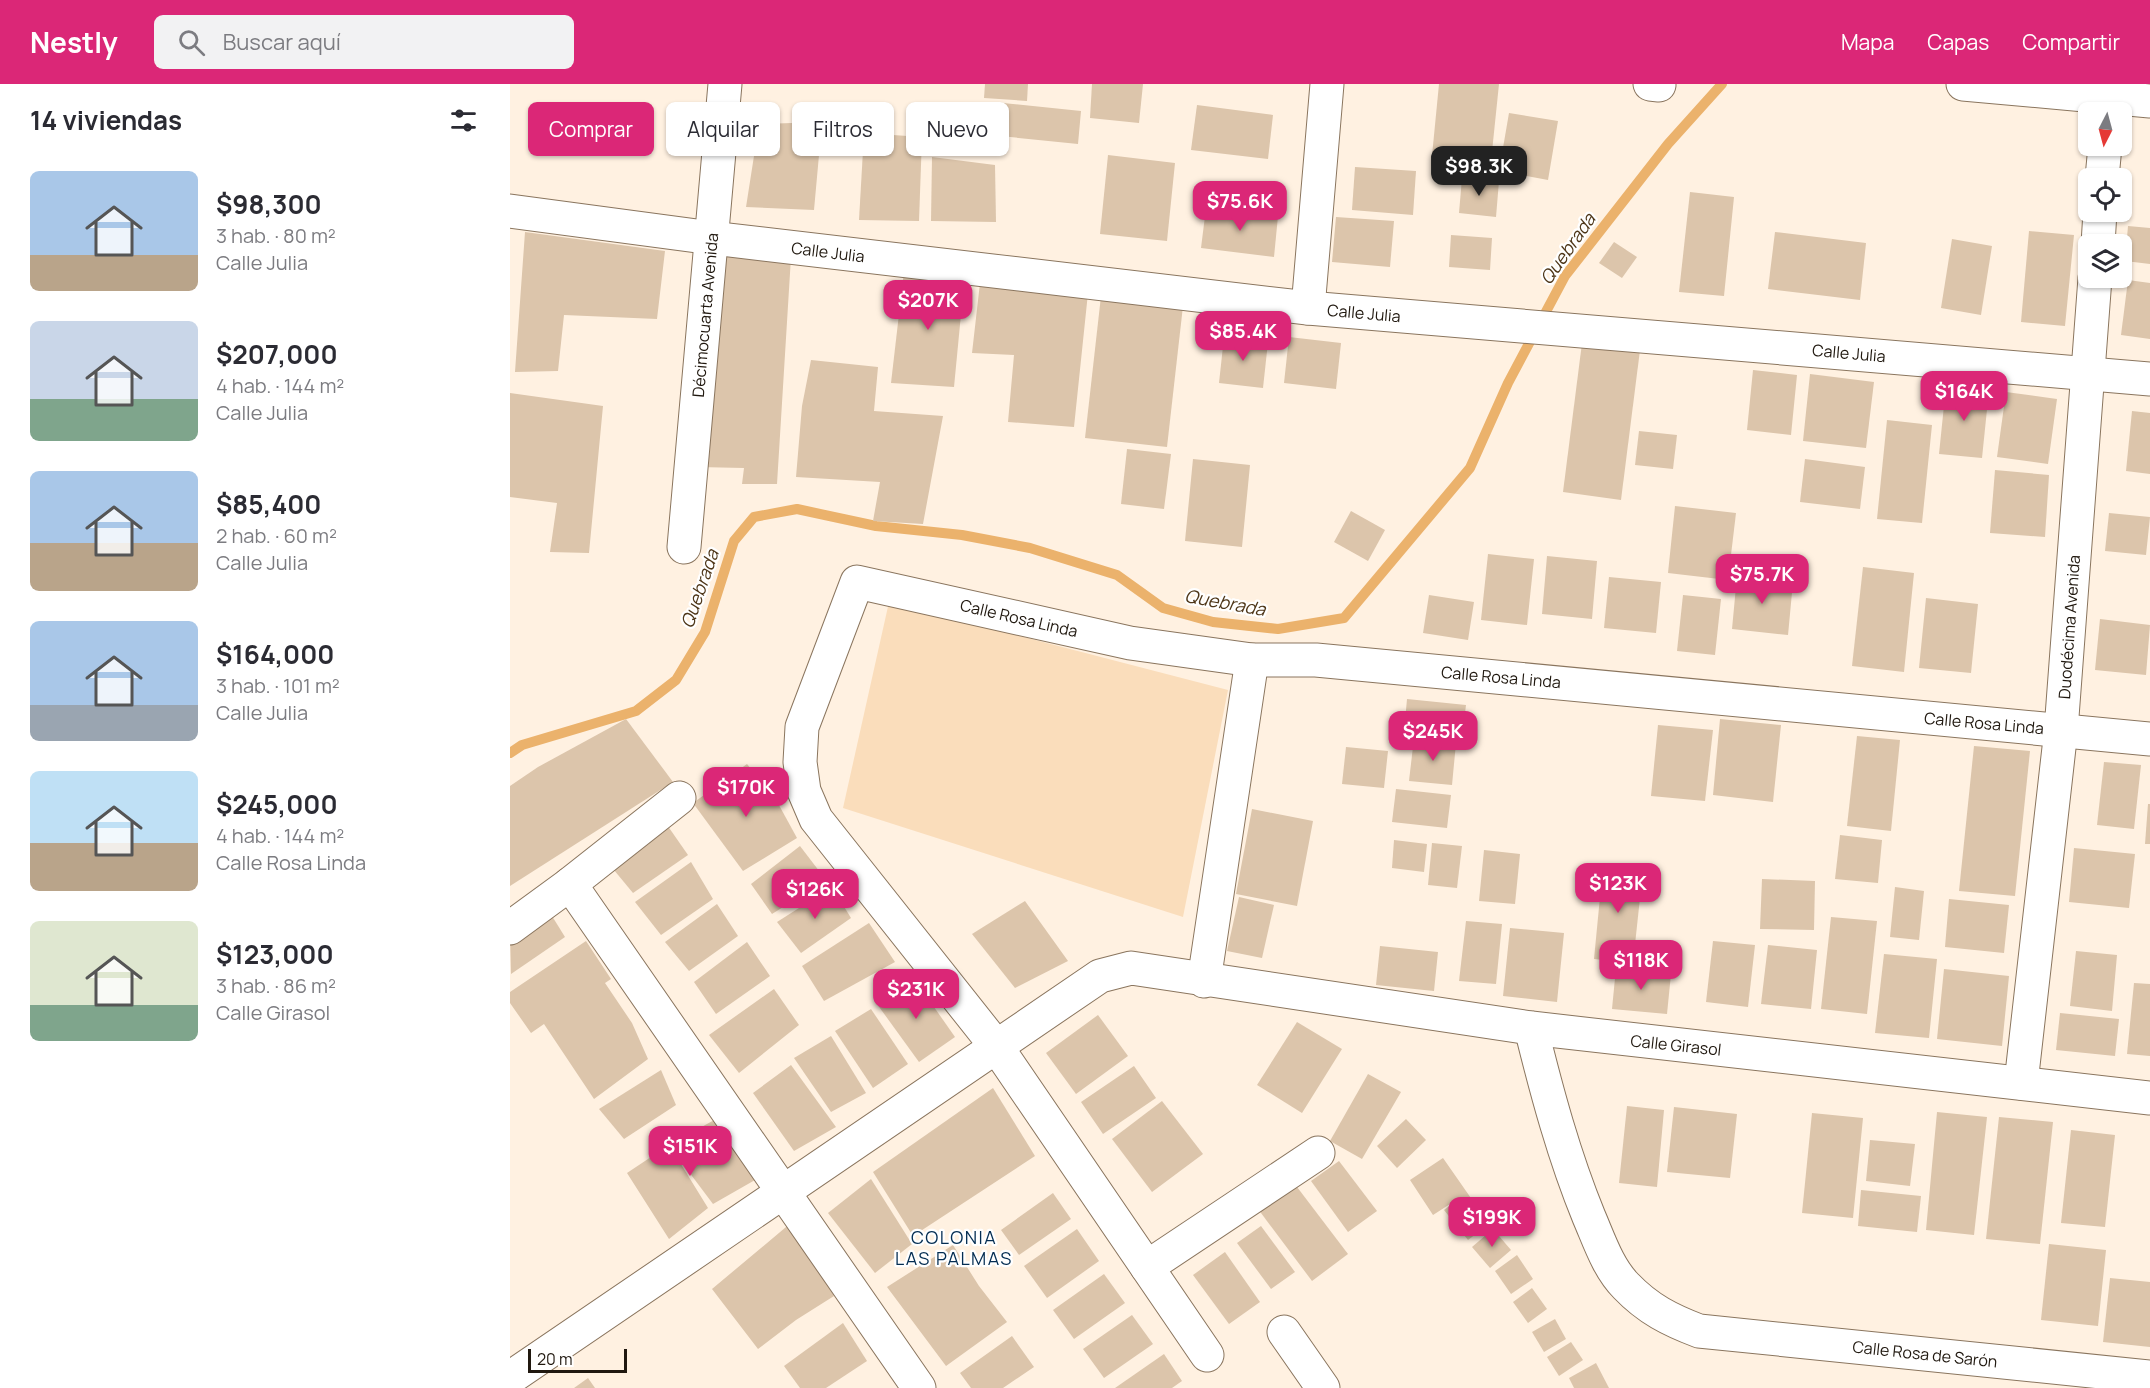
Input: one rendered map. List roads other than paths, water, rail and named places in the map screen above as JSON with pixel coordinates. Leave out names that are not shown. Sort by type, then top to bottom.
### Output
[{"type":"street","name":"Décimocuarta Avenida","points":[[684,547],[725,84]]},
{"type":"street","points":[[1308,308],[1327,84]]},
{"type":"street","points":[[1963,84],[2150,101]]},
{"type":"street","name":"Calle Julia","points":[[510,211],[712,238],[1308,308],[2150,379]]},
{"type":"street","name":"Duodécima Avenida","points":[[2020,1083],[2061,730],[2094,288]]},
{"type":"street","name":"Calle Rosa Linda","points":[[996,1046],[816,819],[804,791],[800,762],[802,727],[857,582],[1131,643],[1252,660],[1316,660],[2150,739]]},
{"type":"street","points":[[1204,981],[1252,660]]},
{"type":"street","points":[[510,928],[680,798]]},
{"type":"street","points":[[570,884],[919,1388]]},
{"type":"street","name":"Calle Girasol","points":[[510,1378],[1100,976],[1131,968],[1204,981],[1531,1028],[2150,1098]]},
{"type":"street","name":"Calle Rosa de Sarón","points":[[1531,1028],[1560,1138],[1603,1251],[1624,1285],[1663,1318],[1699,1331],[2150,1377]]},
{"type":"street","points":[[996,1046],[1207,1355]]},
{"type":"street","points":[[1147,1267],[1318,1153]]},
{"type":"street","points":[[1284,1332],[1323,1388]]},
{"type":"waterway","name":"Quebrada","points":[[510,753],[522,745],[636,711],[676,680],[705,632],[734,541],[754,517],[797,509],[876,526],[962,535],[1030,548],[1117,575],[1163,608],[1213,622],[1278,629],[1344,618],[1470,468],[1508,383],[1565,276],[1668,144],[1722,84]]},
{"type":"district","name":"COLONIA LAS PALMAS","points":[[954,1248]]}]
